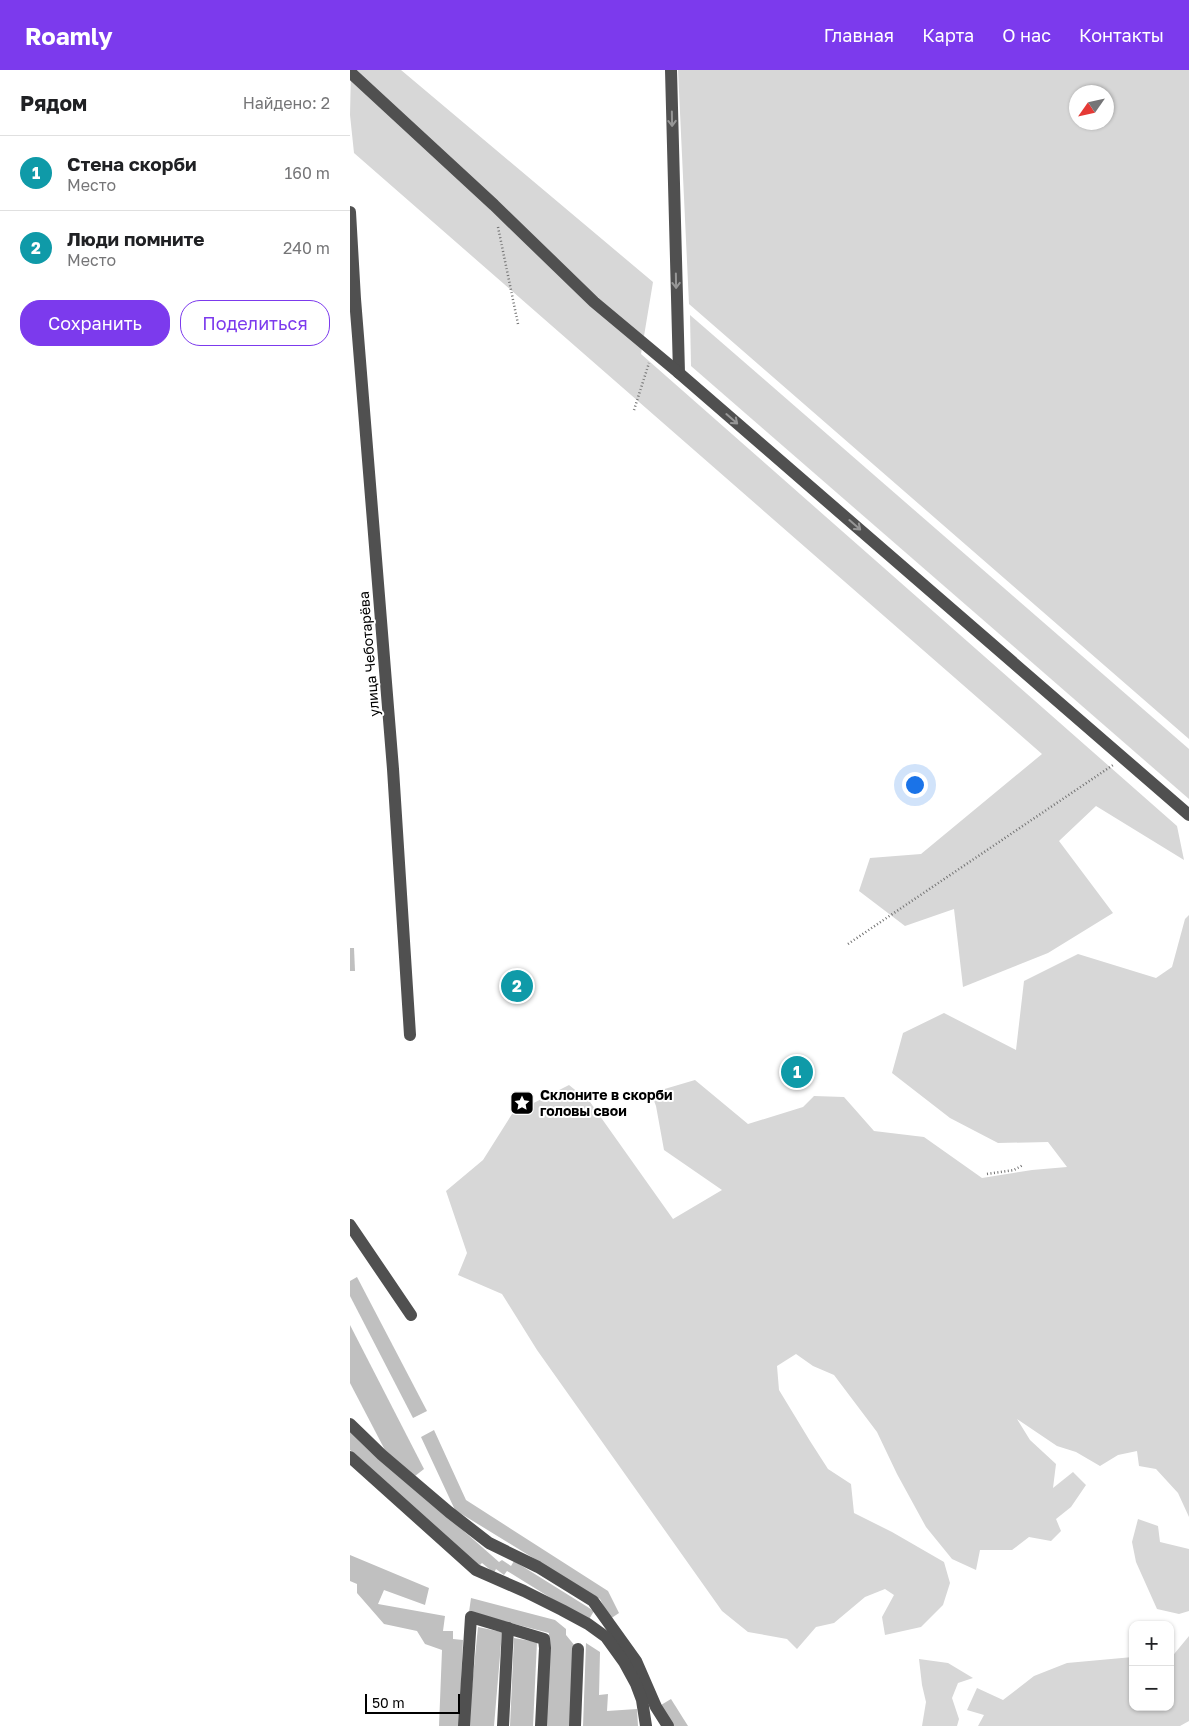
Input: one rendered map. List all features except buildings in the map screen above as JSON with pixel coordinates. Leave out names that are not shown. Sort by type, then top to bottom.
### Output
[{"type":"street","points":[[671,70],[679,373]]},
{"type":"street","points":[[350,72],[494,205],[594,302],[1049,692],[1189,815]]},
{"type":"street","name":"улица Чеботарёва","points":[[350,212],[358,338],[393,768],[410,1034]]},
{"type":"street","points":[[350,1225],[411,1315]]},
{"type":"street","points":[[350,1424],[449,1512],[489,1543],[538,1567],[593,1601],[636,1661],[656,1707],[668,1726]]},
{"type":"street","points":[[350,1458],[476,1570],[562,1610],[588,1624],[606,1637],[624,1662],[636,1684],[642,1700],[646,1726]]},
{"type":"street","points":[[464,1726],[471,1616],[544,1640],[541,1726]]},
{"type":"street","points":[[503,1726],[508,1628]]},
{"type":"street","points":[[575,1726],[578,1649]]},
{"type":"path","points":[[494,205],[518,324]]},
{"type":"path","points":[[634,410],[652,352]]},
{"type":"path","points":[[848,944],[1123,758]]},
{"type":"path","points":[[986,1174],[1014,1170],[1023,1165]]},
{"type":"shaded area","points":[[351,70],[401,70],[653,282],[641,354],[1177,826],[1184,860],[1096,806],[1059,841],[1113,913],[1048,953],[963,987],[954,909],[905,926],[859,891],[870,858],[921,854],[1042,754],[354,153],[350,115]]},
{"type":"shaded area","points":[[678,70],[1189,70],[1189,739],[689,304]]},
{"type":"shaded area","points":[[690,315],[1189,749],[1189,799],[691,366]]},
{"type":"shaded area","points":[[1189,915],[1189,1517],[1178,1493],[1156,1469],[1139,1466],[1137,1451],[1118,1455],[1100,1466],[1076,1452],[1057,1446],[1017,1419],[1030,1440],[1056,1464],[1053,1488],[1073,1472],[1086,1485],[1071,1507],[1056,1519],[1061,1531],[1051,1541],[1029,1537],[1012,1550],[980,1550],[976,1570],[952,1559],[926,1527],[877,1432],[834,1375],[813,1366],[796,1354],[777,1366],[779,1390],[828,1469],[851,1484],[854,1513],[944,1562],[950,1583],[943,1605],[921,1627],[885,1635],[882,1617],[894,1595],[885,1589],[865,1597],[834,1623],[816,1627],[797,1649],[787,1639],[748,1632],[722,1611],[537,1350],[502,1294],[458,1275],[467,1253],[446,1191],[483,1160],[512,1114],[569,1085],[590,1102],[673,1219],[722,1190],[664,1150],[656,1106],[651,1093],[695,1080],[748,1124],[803,1107],[814,1096],[844,1097],[874,1131],[924,1137],[982,1178],[1032,1170],[1067,1167],[1048,1142],[998,1143],[950,1118],[892,1073],[903,1033],[944,1013],[1016,1050],[1024,981],[1078,954],[1156,978],[1172,967],[1185,919]]},
{"type":"shaded area","points":[[1138,1519],[1158,1526],[1160,1542],[1189,1549],[1189,1611],[1179,1614],[1157,1609],[1136,1562],[1132,1542]]},
{"type":"shaded area","points":[[1189,1636],[1189,1721],[1180,1726],[978,1726],[984,1715],[967,1710],[977,1688],[1003,1700],[1034,1676],[1067,1663],[1129,1657],[1129,1711],[1174,1711],[1174,1654]]},
{"type":"shaded area","points":[[919,1659],[948,1663],[973,1678],[958,1683],[952,1698],[959,1719],[957,1726],[922,1726],[926,1702]]},
{"type":"place","name":"Люди помните","points":[[517,986]]},
{"type":"place","name":"Стена скорби","points":[[797,1072]]},
{"type":"place","name":"Склоните в скорби головы свои","points":[[522,1103]]}]
